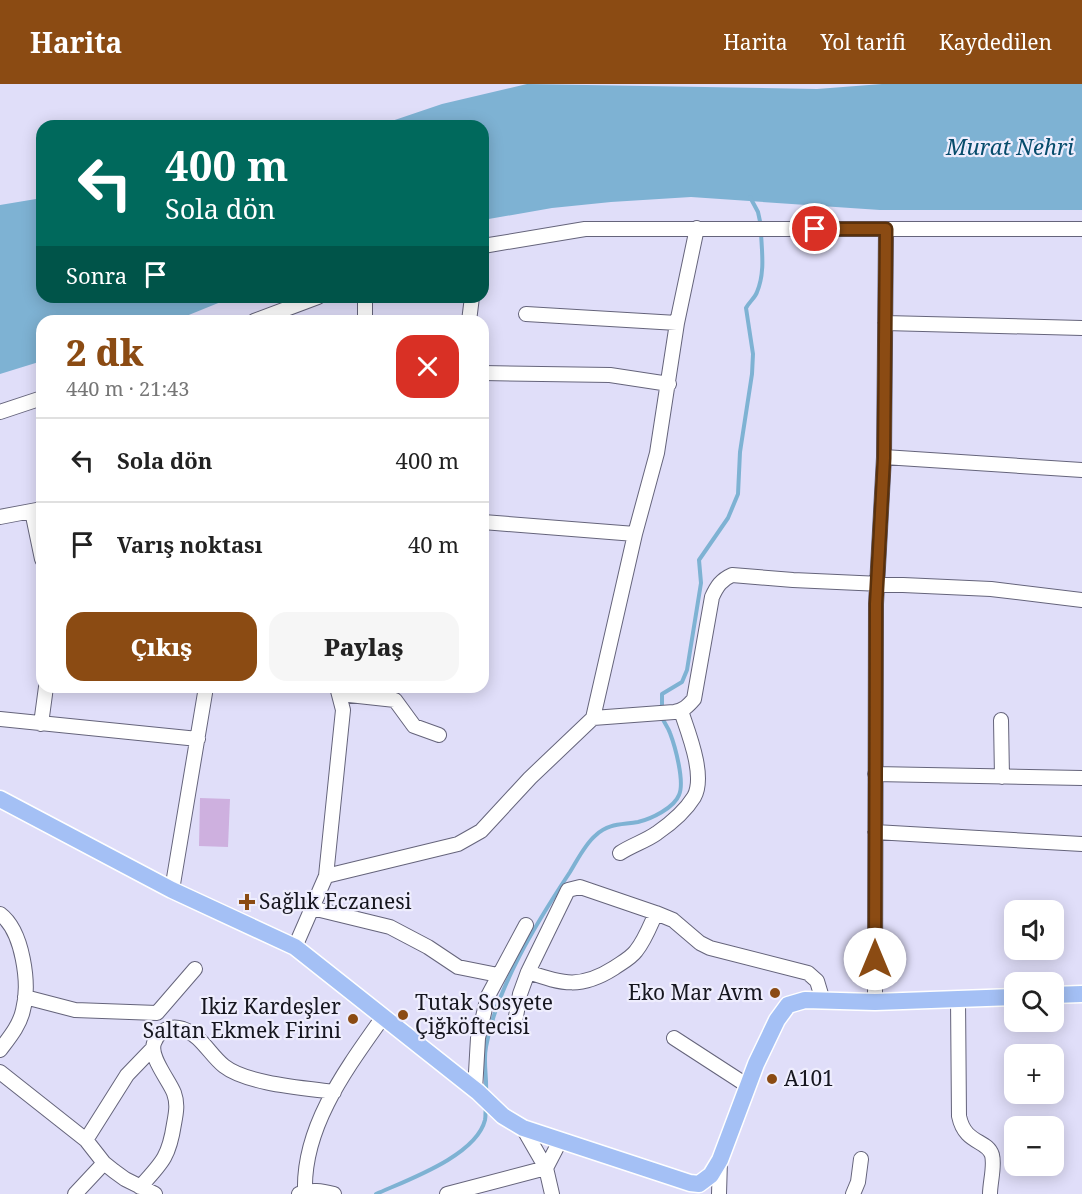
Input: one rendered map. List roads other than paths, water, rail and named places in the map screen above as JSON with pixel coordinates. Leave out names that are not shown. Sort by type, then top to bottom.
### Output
[{"type":"main road","points":[[2,805],[172,890],[295,947],[477,1091],[503,1116],[523,1128],[690,1183],[702,1191],[720,1160],[756,1064],[777,1020],[788,1005],[805,1000],[875,1002],[1004,997]]},
{"type":"main road","points":[[1064,995],[1082,994]]},
{"type":"street","points":[[326,876],[458,844],[470,839],[481,831],[530,778],[593,718],[635,534],[657,453],[677,323],[697,228]]},
{"type":"street","points":[[489,245],[585,229],[1082,229]]},
{"type":"street","points":[[875,1002],[875,774],[878,583],[884,458],[886,229]]},
{"type":"street","points":[[270,315],[302,303]]},
{"type":"street","points":[[526,314],[677,323]]},
{"type":"street","points":[[885,323],[1082,328]]},
{"type":"street","points":[[489,373],[610,375],[669,384]]},
{"type":"street","points":[[0,412],[36,400]]},
{"type":"street","points":[[884,458],[1082,470]]},
{"type":"street","points":[[0,517],[36,510]]},
{"type":"street","points":[[489,522],[635,534]]},
{"type":"street","points":[[593,718],[677,712],[694,699],[712,597],[724,579],[732,576],[991,589],[1082,600]]},
{"type":"street","points":[[41,724],[45,693]]},
{"type":"street","points":[[172,890],[205,693]]},
{"type":"street","points":[[295,947],[326,876],[343,710],[340,693]]},
{"type":"street","points":[[356,693],[395,700],[414,726],[440,735]]},
{"type":"street","points":[[620,853],[657,833],[679,813],[696,792],[698,780],[695,762],[677,712]]},
{"type":"street","points":[[0,719],[198,739]]},
{"type":"street","points":[[1001,720],[1002,777]]},
{"type":"street","points":[[875,774],[1082,778]]},
{"type":"street","points":[[875,832],[1082,843]]},
{"type":"street","points":[[515,1022],[520,994],[528,972],[565,893],[572,888],[580,887],[674,921],[710,948],[722,953],[808,973],[817,981],[823,1001]]},
{"type":"street","points":[[312,908],[390,927],[428,947],[458,967],[498,975]]},
{"type":"street","points":[[528,972],[553,980],[577,983],[594,980],[634,954],[644,940],[656,913]]},
{"type":"street","points":[[0,914],[6,918],[16,937],[24,966],[25,997],[17,1026],[0,1050]]},
{"type":"street","points":[[477,1091],[478,1038],[482,1016],[498,975],[526,925]]},
{"type":"street","points":[[157,1014],[195,969]]},
{"type":"street","points":[[25,997],[75,1010],[157,1014]]},
{"type":"street","points":[[958,999],[959,1116],[968,1135],[987,1147],[992,1155],[990,1194]]},
{"type":"street","points":[[157,1014],[165,1029]]},
{"type":"street","points":[[334,1194],[320,1191],[302,1193],[306,1162],[312,1141],[334,1092],[383,1017]]},
{"type":"street","points":[[86,1140],[127,1074],[153,1048],[159,1033],[165,1029],[184,1030],[196,1038],[224,1066],[238,1075],[334,1092]]},
{"type":"street","points":[[674,1038],[748,1086]]},
{"type":"street","points":[[140,1187],[162,1164],[170,1149],[177,1110],[174,1091],[160,1069],[153,1048]]},
{"type":"street","points":[[0,1072],[86,1140],[104,1163],[125,1179],[155,1194]]},
{"type":"street","points":[[523,1128],[546,1168],[552,1194]]},
{"type":"street","points":[[447,1194],[546,1168],[560,1141]]},
{"type":"street","points":[[853,1194],[858,1182],[861,1159]]},
{"type":"street","points":[[719,1194],[720,1160]]},
{"type":"street","points":[[75,1194],[104,1163]]},
{"type":"water","name":"Murat Nehri","points":[[527,84],[817,89],[882,84],[1082,84],[1082,210],[880,210],[691,197],[552,208],[489,219],[489,120],[395,120],[442,104]]},
{"type":"water","points":[[36,199],[36,303],[218,303],[189,315],[36,315],[36,363],[0,374],[0,205]]},
{"type":"waterway","points":[[750,197],[758,212],[761,226]]},
{"type":"waterway","points":[[662,710],[662,694],[682,682],[687,670],[701,583],[699,560],[728,518],[738,494],[740,452],[753,354],[746,308],[760,285],[761,233]]},
{"type":"waterway","points":[[486,1092],[485,1052],[491,1025],[508,979],[519,956],[582,852],[601,831],[611,826],[638,822],[655,816],[672,804],[679,795],[681,789],[679,764],[670,733],[662,717]]},
{"type":"waterway","points":[[376,1194],[422,1174],[455,1156],[469,1145],[479,1133],[485,1120],[486,1106]]},
{"type":"place","name":"Sağlık Eczanesi","points":[[247,902]]},
{"type":"place","name":"Eko Mar Avm","points":[[775,993]]},
{"type":"place","name":"Tutak Sosyete Çiğköftecisi","points":[[403,1015]]},
{"type":"place","name":"Ikiz Kardeşler Saltan Ekmek Firini","points":[[353,1019]]},
{"type":"place","name":"A101","points":[[772,1079]]}]
